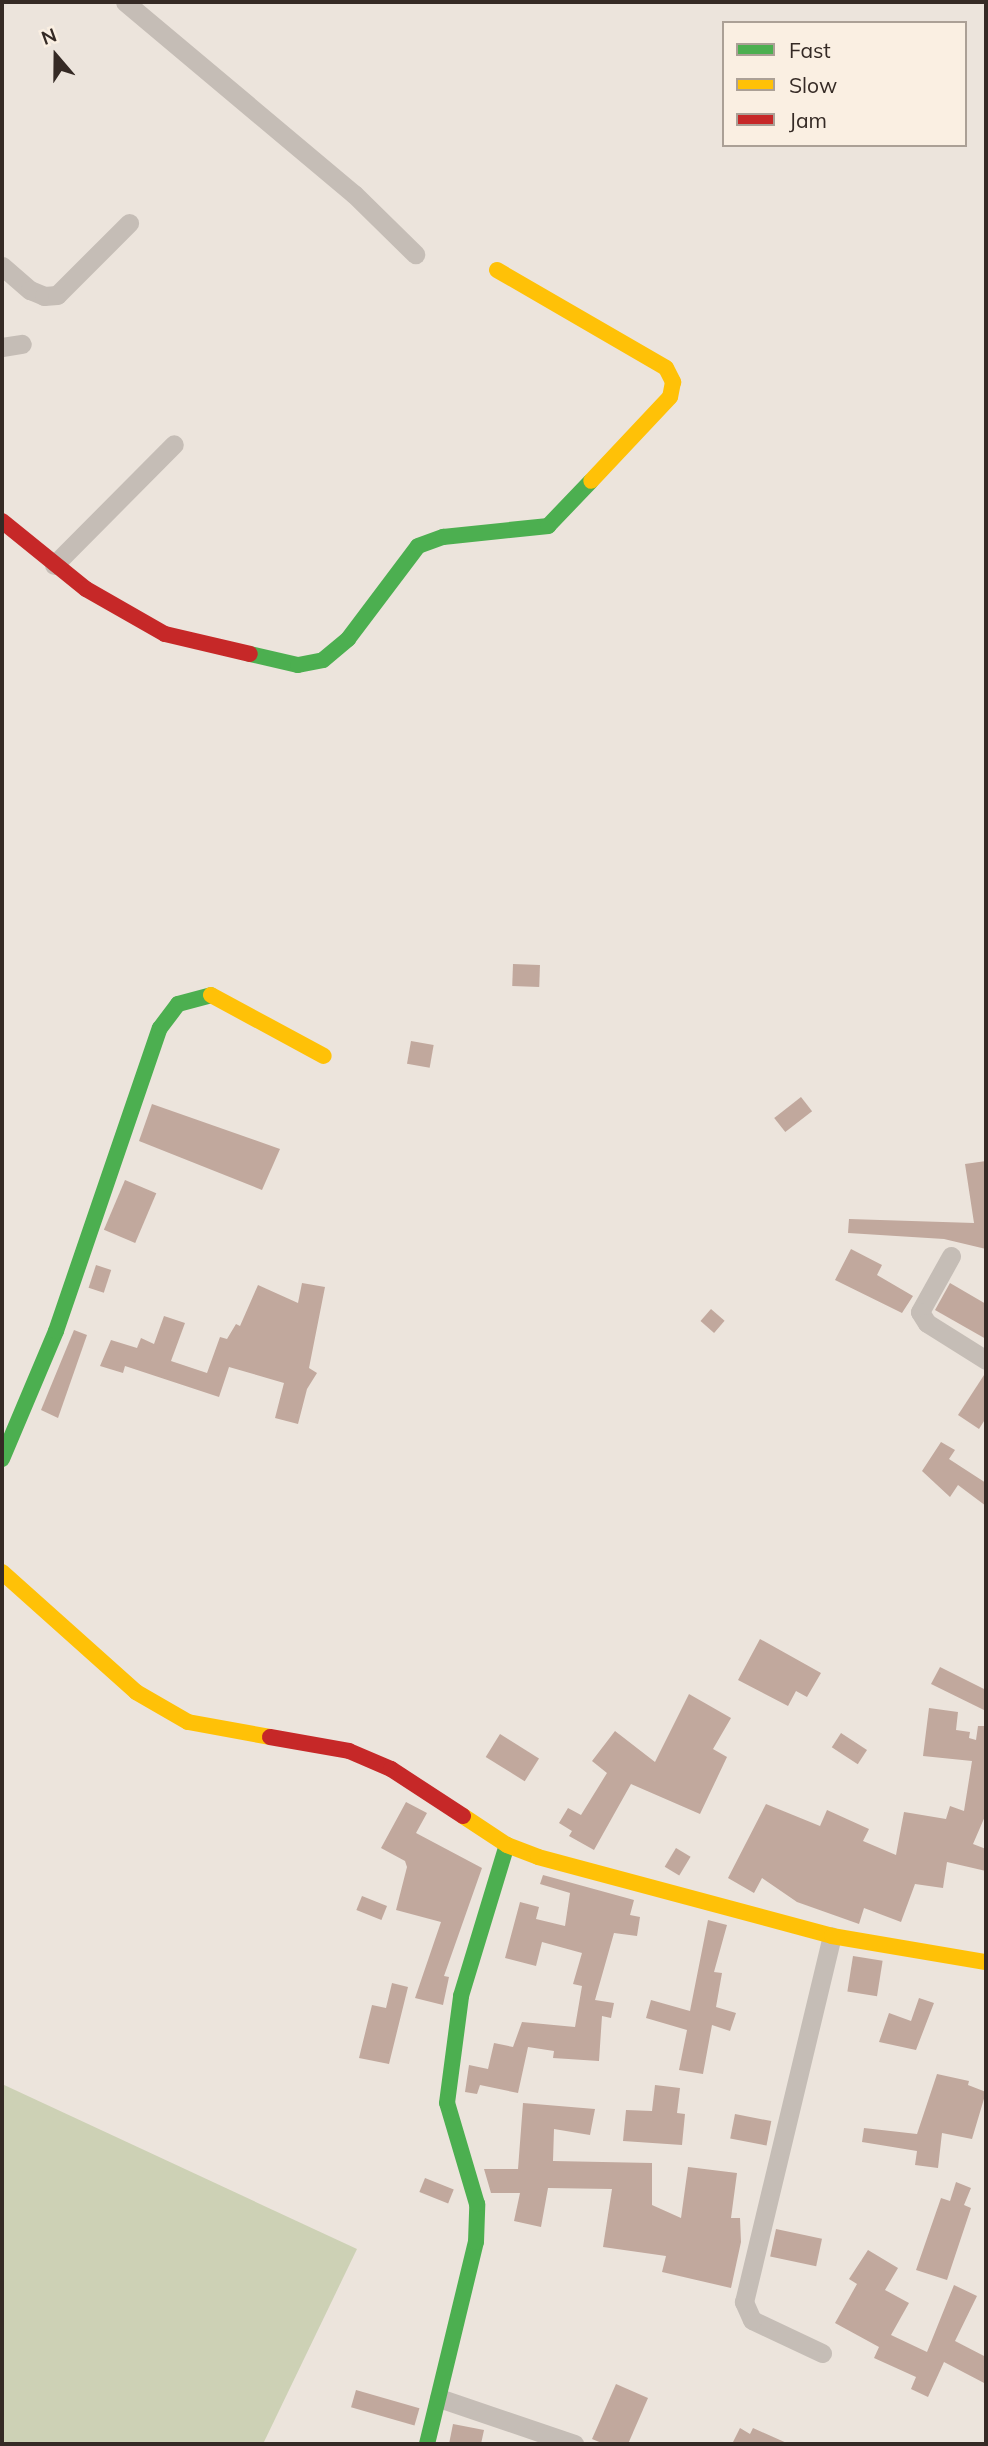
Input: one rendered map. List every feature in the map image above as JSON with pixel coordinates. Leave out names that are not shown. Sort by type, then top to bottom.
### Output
[{"type":"street","points":[[125,2],[354,194],[415,254]]},
{"type":"street","points":[[2,266],[30,289],[44,296],[58,295],[129,223]]},
{"type":"street","points":[[2,521],[54,565],[134,620],[164,634],[205,647],[298,665],[313,664],[332,655],[348,639],[418,546],[443,537],[537,530],[556,520],[661,410],[673,388],[671,374],[497,270]]},
{"type":"street","points":[[2,347],[22,344]]},
{"type":"street","points":[[54,565],[174,444]]},
{"type":"street","points":[[2,1459],[56,1331],[160,1028],[178,1004],[196,996],[217,995],[324,1056]]},
{"type":"street","points":[[950,1256],[920,1312],[927,1323],[986,1360]]},
{"type":"street","points":[[2,1572],[136,1692],[166,1712],[219,1731],[313,1741],[349,1751],[391,1769],[507,1845],[656,1892],[832,1936],[986,1962]]},
{"type":"street","points":[[426,2444],[476,2242],[477,2204],[447,2103],[461,1996],[507,1845]]},
{"type":"street","points":[[822,2353],[751,2320],[744,2302],[832,1936]]},
{"type":"street","points":[[439,2398],[574,2444]]},
{"type":"green space","points":[[2,2084],[357,2249],[263,2444],[2,2444]]},
{"type":"building","points":[[513,964],[540,965],[539,987],[512,986]]},
{"type":"building","points":[[411,1041],[434,1045],[430,1068],[407,1064]]},
{"type":"building","points":[[801,1097],[812,1111],[785,1132],[774,1118]]},
{"type":"building","points":[[152,1104],[280,1149],[262,1190],[139,1141]]},
{"type":"building","points":[[986,1161],[986,1249],[944,1239],[848,1233],[849,1219],[974,1223],[965,1164]]},
{"type":"building","points":[[125,1180],[156,1193],[135,1243],[104,1230]]},
{"type":"building","points":[[851,1249],[882,1265],[877,1275],[913,1296],[902,1313],[835,1280]]},
{"type":"building","points":[[96,1265],[111,1270],[104,1293],[89,1288]]},
{"type":"building","points":[[302,1283],[325,1287],[309,1368],[317,1373],[307,1389],[298,1424],[275,1418],[284,1383],[229,1367],[219,1397],[125,1366],[123,1373],[100,1366],[111,1340],[137,1348],[141,1338],[154,1344],[164,1316],[185,1323],[171,1361],[207,1373],[220,1337],[227,1339],[236,1324],[240,1326],[258,1285],[298,1303]]},
{"type":"building","points":[[950,1283],[986,1304],[986,1339],[935,1310]]},
{"type":"building","points":[[711,1309],[725,1321],[714,1333],[701,1321]]},
{"type":"building","points":[[74,1330],[87,1335],[58,1418],[41,1410]]},
{"type":"building","points":[[986,1372],[986,1418],[979,1429],[958,1415]]},
{"type":"building","points":[[941,1442],[955,1450],[949,1459],[986,1483],[986,1506],[958,1485],[950,1497],[922,1471]]},
{"type":"building","points":[[760,1639],[821,1673],[807,1697],[796,1691],[788,1706],[738,1680]]},
{"type":"building","points":[[940,1667],[986,1690],[986,1711],[931,1684]]},
{"type":"building","points":[[689,1694],[731,1718],[713,1749],[727,1757],[700,1814],[631,1784],[594,1850],[569,1836],[572,1831],[559,1823],[568,1808],[581,1815],[607,1773],[592,1761],[615,1731],[655,1762]]},
{"type":"building","points":[[929,1708],[958,1712],[956,1730],[970,1732],[969,1738],[976,1740],[978,1726],[986,1726],[986,1814],[973,1844],[986,1849],[986,1871],[947,1862],[943,1888],[915,1884],[901,1922],[864,1908],[859,1924],[797,1902],[762,1878],[754,1893],[728,1878],[766,1804],[820,1826],[827,1810],[869,1829],[863,1841],[896,1855],[904,1812],[946,1819],[950,1806],[964,1811],[972,1761],[923,1756]]},
{"type":"building","points":[[841,1733],[867,1750],[858,1764],[832,1747]]},
{"type":"building","points":[[500,1734],[539,1758],[525,1781],[486,1757]]},
{"type":"building","points":[[406,1802],[427,1813],[416,1833],[482,1868],[444,1976],[449,1977],[443,2005],[415,1998],[441,1922],[396,1910],[407,1867],[405,1861],[381,1848]]},
{"type":"building","points":[[676,1848],[691,1857],[679,1876],[665,1867]]},
{"type":"building","points":[[543,1875],[634,1900],[630,1915],[640,1917],[637,1936],[614,1933],[595,2000],[614,2003],[611,2018],[602,2016],[599,2061],[553,2058],[554,2051],[528,2047],[518,2093],[480,2085],[477,2094],[465,2092],[469,2065],[488,2069],[494,2043],[513,2047],[522,2022],[575,2027],[582,1986],[573,1984],[582,1953],[542,1942],[536,1966],[505,1958],[520,1902],[539,1907],[536,1919],[565,1926],[570,1893],[540,1884]]},
{"type":"building","points":[[362,1896],[387,1906],[381,1920],[356,1910]]},
{"type":"building","points":[[708,1920],[727,1925],[714,1972],[722,1973],[716,2007],[736,2013],[730,2031],[712,2025],[703,2074],[679,2070],[687,2030],[646,2018],[651,2000],[690,2011]]},
{"type":"building","points":[[853,1956],[883,1961],[877,1996],[847,1992]]},
{"type":"building","points":[[392,1983],[408,1987],[389,2064],[359,2058],[372,2005],[386,2008]]},
{"type":"building","points":[[919,1998],[934,2003],[916,2050],[879,2042],[889,2013],[911,2021]]},
{"type":"building","points":[[937,2074],[969,2081],[968,2085],[986,2092],[972,2139],[942,2133],[938,2168],[915,2165],[917,2151],[862,2142],[864,2128],[917,2134]]},
{"type":"building","points":[[655,2085],[680,2088],[677,2113],[685,2114],[682,2145],[623,2141],[626,2110],[652,2111]]},
{"type":"building","points":[[523,2103],[595,2109],[590,2135],[554,2129],[553,2161],[652,2163],[652,2205],[681,2218],[688,2167],[737,2173],[731,2218],[740,2218],[741,2242],[731,2288],[662,2272],[666,2256],[603,2247],[612,2189],[548,2188],[541,2227],[514,2221],[520,2193],[491,2193],[484,2169],[518,2169]]},
{"type":"building","points":[[735,2114],[771,2121],[767,2146],[730,2139]]},
{"type":"building","points":[[425,2178],[454,2190],[448,2204],[419,2192]]},
{"type":"building","points":[[956,2182],[971,2188],[964,2205],[971,2208],[947,2280],[916,2270],[941,2198],[950,2201]]},
{"type":"building","points":[[776,2229],[822,2239],[816,2266],[770,2256]]},
{"type":"building","points":[[868,2250],[898,2268],[885,2290],[909,2303],[891,2335],[927,2352],[954,2285],[977,2296],[955,2341],[986,2357],[986,2384],[944,2362],[928,2397],[911,2389],[916,2377],[874,2358],[879,2347],[835,2323],[857,2284],[849,2279]]},
{"type":"building","points":[[616,2384],[648,2398],[628,2444],[604,2444],[592,2439]]},
{"type":"building","points":[[356,2390],[419,2408],[414,2425],[351,2407]]},
{"type":"building","points":[[453,2424],[484,2430],[481,2444],[449,2444]]},
{"type":"building","points":[[740,2428],[750,2434],[753,2428],[789,2444],[732,2444]]},
{"type":"traffic: fast","points":[[250,654],[298,665],[323,660],[348,639],[418,546],[443,537],[548,526],[591,481]]},
{"type":"traffic: fast","points":[[2,1459],[56,1331],[160,1028],[178,1004],[211,995]]},
{"type":"traffic: fast","points":[[427,2444],[476,2242],[477,2204],[447,2103],[461,1996],[507,1845]]},
{"type":"traffic: slow","points":[[497,270],[666,368],[673,382],[670,397],[591,481]]},
{"type":"traffic: slow","points":[[211,995],[324,1056]]},
{"type":"traffic: slow","points":[[2,1572],[136,1692],[188,1722],[270,1737]]},
{"type":"traffic: slow","points":[[463,1816],[507,1845],[538,1857],[832,1936],[986,1962]]},
{"type":"traffic: jam","points":[[2,521],[86,589],[165,634],[250,654]]},
{"type":"traffic: jam","points":[[270,1737],[349,1751],[391,1769],[463,1816]]}]
